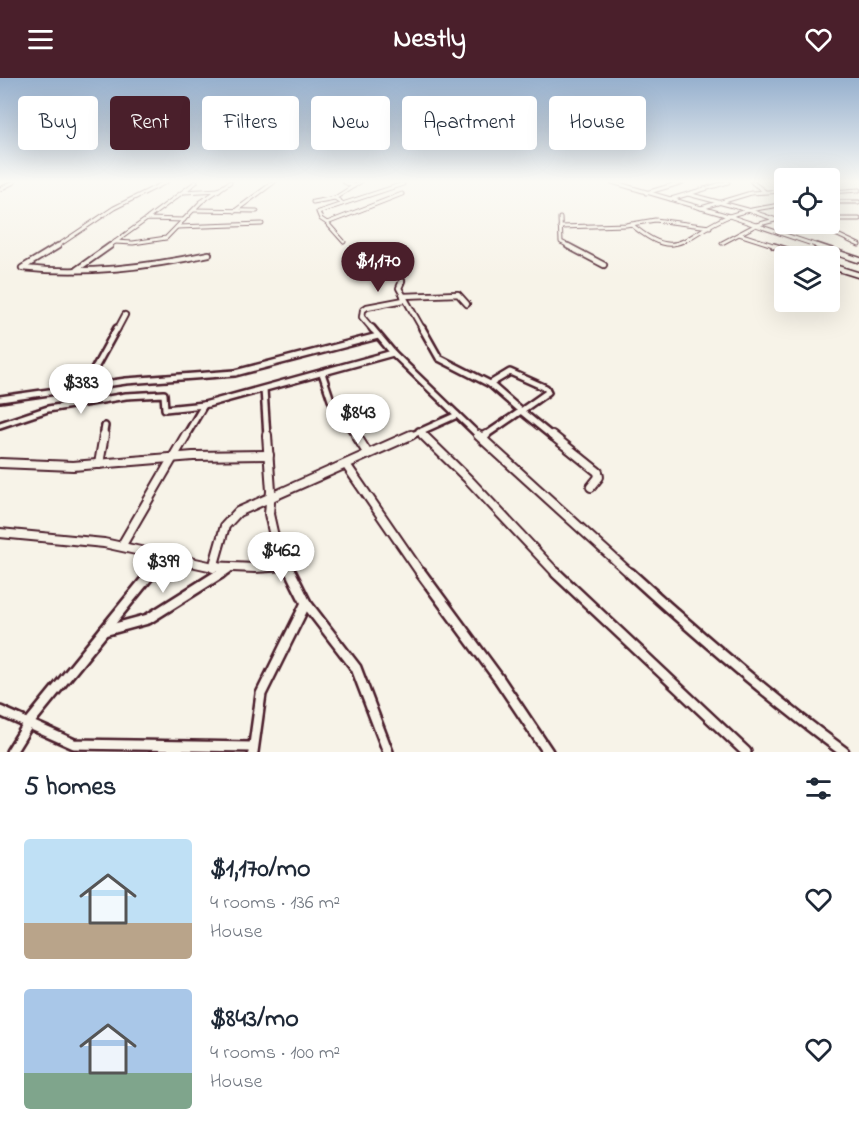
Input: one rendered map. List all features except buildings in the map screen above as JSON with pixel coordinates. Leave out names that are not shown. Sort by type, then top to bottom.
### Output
[{"type":"street","points":[[106,213],[92,225],[22,268],[75,270],[165,263],[209,254]]},
{"type":"street","points":[[75,270],[154,213]]},
{"type":"street","points":[[115,242],[163,240],[191,213]]},
{"type":"street","points":[[319,213],[321,219],[344,242]]},
{"type":"street","points":[[327,223],[352,213]]},
{"type":"street","points":[[718,213],[859,260]]},
{"type":"street","points":[[631,224],[645,237],[662,247],[683,242],[737,213]]},
{"type":"street","points":[[757,213],[774,220]]},
{"type":"street","points":[[560,218],[561,242],[604,265]]},
{"type":"street","points":[[147,219],[184,220]]},
{"type":"street","points":[[840,219],[859,219]]},
{"type":"street","points":[[560,227],[631,224],[655,220],[710,227]]},
{"type":"street","points":[[722,243],[756,225],[774,220]]},
{"type":"street","points":[[177,227],[262,224]]},
{"type":"street","points":[[739,234],[775,246]]},
{"type":"street","points":[[835,234],[859,245]]},
{"type":"street","points":[[840,269],[859,275]]},
{"type":"street","points":[[402,281],[399,285],[404,298],[439,358],[490,384],[598,472],[599,477],[591,488]]},
{"type":"street","points":[[467,304],[458,294],[404,298],[370,306],[363,310],[364,320],[393,353],[457,415],[702,638],[792,714],[844,752]]},
{"type":"street","points":[[85,386],[125,315]]},
{"type":"street","points":[[0,399],[85,386],[236,373],[378,336]]},
{"type":"street","points":[[0,424],[48,409],[126,396],[165,394],[163,405],[170,409],[204,405],[393,353]]},
{"type":"street","points":[[483,437],[548,392],[546,388],[510,372],[490,384]]},
{"type":"street","points":[[322,374],[331,400],[368,454]]},
{"type":"street","points":[[264,389],[269,455],[270,526],[286,566],[306,603],[356,668],[388,752]]},
{"type":"street","points":[[122,545],[204,405]]},
{"type":"street","points":[[213,568],[225,525],[231,517],[269,497],[346,466],[457,415]]},
{"type":"street","points":[[99,464],[105,426]]},
{"type":"street","points":[[419,432],[468,479],[573,591],[746,752]]},
{"type":"street","points":[[0,463],[73,466],[172,458],[269,455]]},
{"type":"street","points":[[346,466],[379,518],[471,639],[548,752]]},
{"type":"street","points":[[2,535],[78,538],[122,545],[164,558],[213,568],[244,570],[286,566]]},
{"type":"street","points":[[11,752],[29,723],[164,558]]},
{"type":"street","points":[[103,631],[148,619],[228,569]]},
{"type":"street","points":[[0,711],[74,744],[252,750],[261,694],[306,603]]}]
